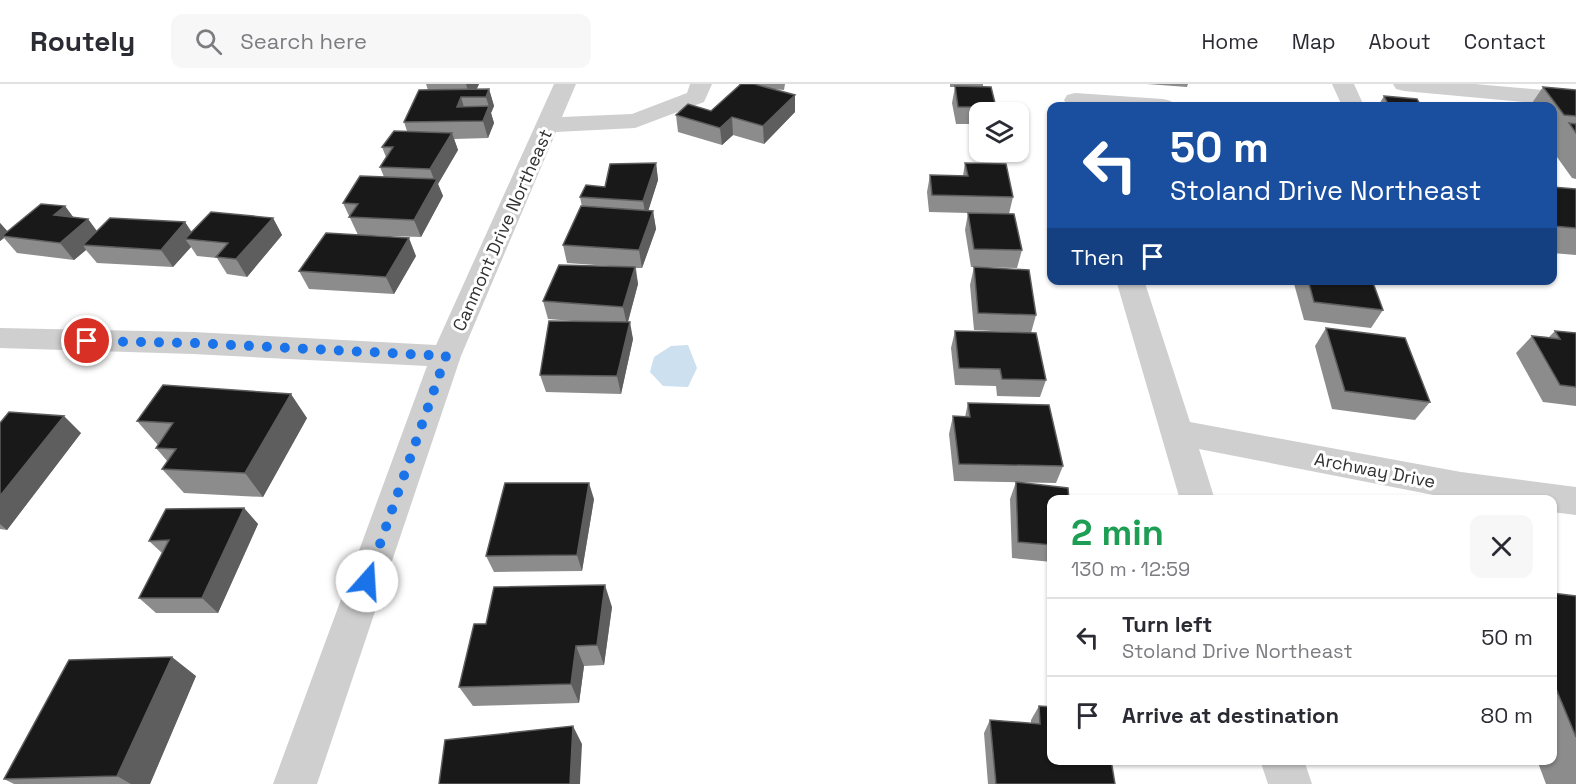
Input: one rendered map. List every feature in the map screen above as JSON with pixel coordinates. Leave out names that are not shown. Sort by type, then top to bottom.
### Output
[{"type":"street","name":"Canmont Drive Northeast","points":[[295,784],[446,356],[565,84]]},
{"type":"street","points":[[549,125],[635,121],[696,97],[701,84]]},
{"type":"street","points":[[1343,84],[1351,102]]},
{"type":"street","points":[[1404,84],[1486,99],[1576,100]]},
{"type":"street","points":[[1074,97],[1123,102]]},
{"type":"street","points":[[1132,285],[1196,495]]},
{"type":"street","points":[[0,338],[193,343],[446,356]]},
{"type":"street","name":"Archway Drive","points":[[1176,432],[1461,486],[1530,495]]},
{"type":"street","name":"Archway Drive","points":[[1557,499],[1576,501]]},
{"type":"street","points":[[1284,765],[1290,784]]},
{"type":"water","points":[[688,345],[697,368],[688,387],[663,386],[650,372],[654,357],[671,346]]},
{"type":"building","points":[[741,84],[754,84],[795,95],[763,126],[732,117],[720,128],[676,115],[688,104],[711,111]]},
{"type":"building","points":[[955,86],[991,87],[995,102],[969,102],[969,107],[958,107]]},
{"type":"building","points":[[1543,87],[1576,90],[1576,116],[1564,115],[1557,102],[1554,102]]},
{"type":"building","points":[[489,89],[486,97],[461,97],[457,107],[489,106],[483,121],[404,122],[419,90]]},
{"type":"building","points":[[1384,96],[1417,99],[1419,102],[1387,102]]},
{"type":"building","points":[[1569,123],[1576,124],[1576,133]]},
{"type":"building","points":[[394,131],[452,133],[430,169],[380,167],[393,147],[382,147]]},
{"type":"building","points":[[656,163],[643,201],[580,197],[586,185],[605,187],[610,164]]},
{"type":"building","points":[[965,163],[1006,164],[1013,197],[932,195],[930,175],[968,176]]},
{"type":"building","points":[[360,176],[437,179],[414,220],[349,217],[358,204],[343,203]]},
{"type":"building","points":[[1557,187],[1576,189],[1576,228],[1557,226]]},
{"type":"building","points":[[41,204],[65,206],[54,215],[88,219],[60,243],[2,236]]},
{"type":"building","points":[[581,206],[653,211],[639,250],[563,245]]},
{"type":"building","points":[[211,212],[273,218],[236,259],[216,257],[228,243],[185,239]]},
{"type":"building","points":[[968,213],[1014,214],[1022,250],[974,249]]},
{"type":"building","points":[[110,218],[185,222],[161,250],[83,245]]},
{"type":"building","points":[[326,233],[409,238],[386,277],[299,271]]},
{"type":"building","points":[[559,265],[635,267],[623,307],[543,301]]},
{"type":"building","points":[[974,267],[1029,270],[1036,315],[978,313]]},
{"type":"building","points":[[1309,285],[1374,285],[1383,310],[1314,302]]},
{"type":"building","points":[[549,321],[630,322],[617,376],[540,375]]},
{"type":"building","points":[[1326,328],[1405,338],[1430,402],[1345,391]]},
{"type":"building","points":[[955,331],[1036,333],[1046,380],[1002,379],[1000,369],[959,368]]},
{"type":"building","points":[[1555,331],[1576,333],[1576,387],[1560,385],[1532,336],[1560,339]]},
{"type":"building","points":[[163,385],[291,394],[245,473],[162,469],[176,449],[156,448],[173,423],[137,421]]},
{"type":"building","points":[[968,403],[1049,405],[1063,466],[959,464],[953,416],[970,417]]},
{"type":"building","points":[[9,412],[64,416],[0,496],[0,423]]},
{"type":"building","points":[[1016,482],[1068,488],[1069,495],[1047,495],[1047,545],[1018,542]]},
{"type":"building","points":[[505,483],[589,483],[577,555],[486,556]]},
{"type":"building","points":[[244,508],[202,598],[139,598],[169,540],[149,541],[166,509]]},
{"type":"building","points":[[605,585],[597,645],[576,646],[571,684],[459,687],[474,624],[486,624],[494,587]]},
{"type":"building","points":[[1557,594],[1576,596],[1576,737],[1557,691]]},
{"type":"building","points":[[172,657],[117,776],[4,779],[69,660]]},
{"type":"building","points":[[1039,706],[1047,707],[1047,765],[1112,765],[1115,784],[996,784],[990,720],[1040,724]]},
{"type":"building","points":[[573,726],[570,784],[439,784],[445,740]]},
{"type":"route","points":[[87,341],[193,343],[446,356],[367,581]]}]
